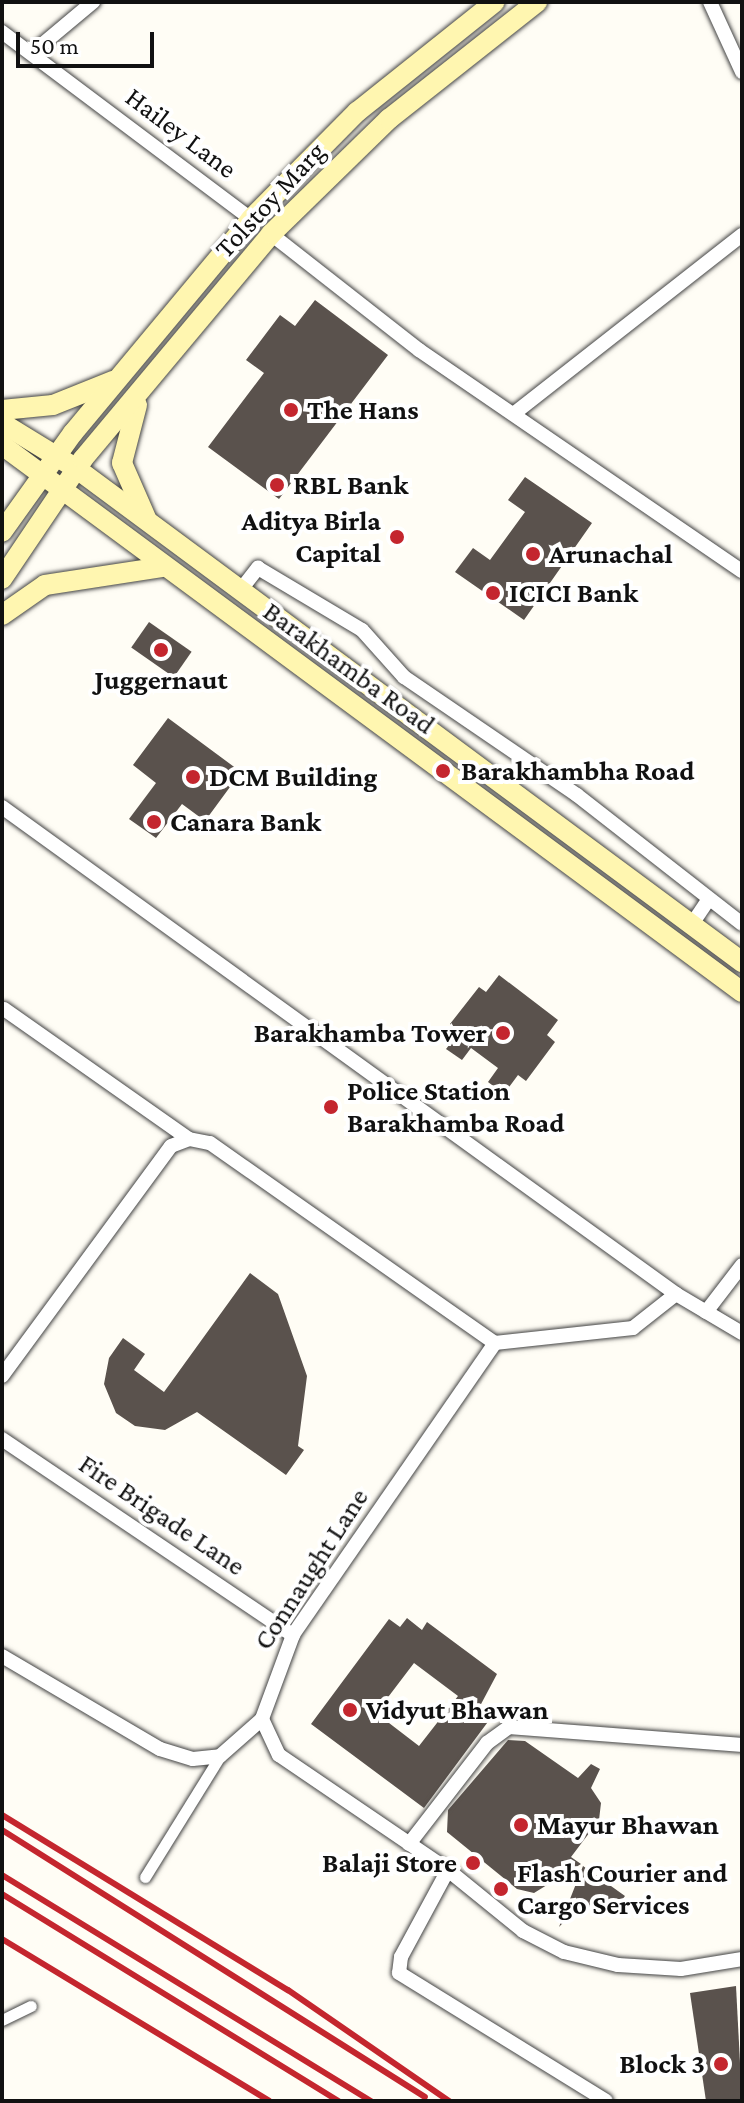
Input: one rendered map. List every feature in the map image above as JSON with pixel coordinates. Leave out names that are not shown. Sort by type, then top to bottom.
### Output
[{"type":"main road","name":"Tolstoy Marg","points":[[2,532],[50,465],[251,219],[357,112],[495,2]]},
{"type":"main road","name":"Tolstoy Marg","points":[[2,579],[77,469],[271,234],[399,110],[537,2]]},
{"type":"main road","points":[[5,411],[77,398],[121,376]]},
{"type":"main road","points":[[142,390],[122,463],[150,525]]},
{"type":"main road","name":"Barakhamba Road","points":[[5,411],[50,465],[65,489],[162,567],[742,992]]},
{"type":"main road","name":"Barakhamba Road","points":[[2,445],[50,465],[77,469],[742,962]]},
{"type":"main road","points":[[2,615],[45,585],[162,567]]},
{"type":"street","points":[[32,53],[93,2]]},
{"type":"street","points":[[710,2],[742,72]]},
{"type":"street","name":"Hailey Lane","points":[[2,32],[251,219]]},
{"type":"street","points":[[271,234],[419,350],[516,412],[742,571]]},
{"type":"street","points":[[516,412],[742,235]]},
{"type":"street","points":[[239,592],[258,568],[362,630],[404,677],[577,795],[742,924]]},
{"type":"street","points":[[2,807],[676,1294],[742,1333]]},
{"type":"street","points":[[692,924],[709,899]]},
{"type":"street","points":[[4,1009],[189,1139],[210,1143],[495,1343],[633,1328],[676,1294]]},
{"type":"street","points":[[2,1376],[171,1146],[189,1139]]},
{"type":"street","points":[[706,1312],[742,1265]]},
{"type":"street","name":"Connaught Lane","points":[[262,1719],[293,1635],[495,1343]]},
{"type":"street","name":"Fire Brigade Lane","points":[[2,1439],[293,1635]]},
{"type":"street","points":[[2,1656],[160,1749],[193,1759],[220,1756]]},
{"type":"street","points":[[145,1877],[220,1756],[262,1719],[279,1755],[448,1870],[523,1931],[564,1952],[618,1965],[681,1969],[742,1959]]},
{"type":"street","points":[[409,1844],[487,1743],[509,1727],[742,1745]]},
{"type":"street","points":[[448,1870],[401,1957],[399,1973],[606,2101]]},
{"type":"street","points":[[2,2020],[31,2006]]},
{"type":"building","name":"The Hans","points":[[315,300],[388,355],[279,499],[208,447],[264,373],[246,360],[280,315],[295,326]]},
{"type":"building","name":"Arunachal","points":[[525,477],[592,523],[524,620],[455,572],[473,548],[490,560],[525,512],[508,500]]},
{"type":"building","name":"Juggernaut","points":[[149,622],[192,652],[174,677],[131,647]]},
{"type":"building","name":"DCM Building","points":[[168,718],[241,772],[205,821],[182,804],[156,838],[129,819],[156,783],[133,765]]},
{"type":"building","name":"Barakhamba Tower","points":[[499,975],[558,1020],[547,1035],[555,1042],[526,1081],[518,1075],[504,1094],[488,1082],[498,1068],[471,1048],[462,1060],[446,1049],[460,1031],[450,1024],[479,987],[486,992]]},
{"type":"building","points":[[250,1273],[278,1294],[307,1376],[298,1446],[304,1450],[286,1475],[197,1412],[165,1430],[135,1426],[116,1413],[104,1384],[109,1358],[123,1338],[145,1354],[134,1370],[164,1392]]},
{"type":"building","name":"Vidyut Bhawan","points":[[407,1618],[422,1630],[427,1622],[497,1674],[480,1706],[493,1715],[424,1808],[311,1724],[389,1619],[400,1627]],"holes":[[[414,1663],[458,1696],[419,1746],[376,1713]]]},
{"type":"building","name":"Mayur Bhawan","points":[[508,1740],[525,1741],[578,1778],[591,1764],[600,1769],[591,1788],[601,1803],[599,1820],[571,1857],[581,1864],[534,1893],[517,1889],[447,1832],[448,1810]]},
{"type":"building","points":[[583,1866],[625,1896],[613,1912],[598,1901],[593,1909],[583,1902],[559,1927]]},
{"type":"building","name":"Block 3","points":[[736,1986],[742,2101],[706,2101],[690,1993]]},
{"type":"railway","points":[[2,1815],[288,1990],[449,2101]]},
{"type":"railway","points":[[2,1830],[425,2097]]},
{"type":"railway","points":[[2,1875],[371,2101]]},
{"type":"railway","points":[[2,1894],[339,2101]]},
{"type":"railway","points":[[2,1939],[269,2101]]},
{"type":"place","name":"The Hans","points":[[291,410]]},
{"type":"place","name":"RBL Bank","points":[[277,485]]},
{"type":"place","name":"Aditya Birla Capital","points":[[397,537]]},
{"type":"place","name":"Arunachal","points":[[533,554]]},
{"type":"place","name":"ICICI Bank","points":[[493,593]]},
{"type":"place","name":"Juggernaut","points":[[161,650]]},
{"type":"place","name":"Barakhambha Road","points":[[443,771]]},
{"type":"place","name":"DCM Building","points":[[193,777]]},
{"type":"place","name":"Canara Bank","points":[[154,822]]},
{"type":"place","name":"Barakhamba Tower","points":[[503,1033]]},
{"type":"place","name":"Police Station Barakhamba Road","points":[[331,1107]]},
{"type":"place","name":"Vidyut Bhawan","points":[[350,1710]]},
{"type":"place","name":"Mayur Bhawan","points":[[521,1825]]},
{"type":"place","name":"Balaji Store","points":[[473,1863]]},
{"type":"place","name":"Flash Courier and Cargo Services","points":[[501,1889]]},
{"type":"place","name":"Block 3","points":[[721,2064]]}]
